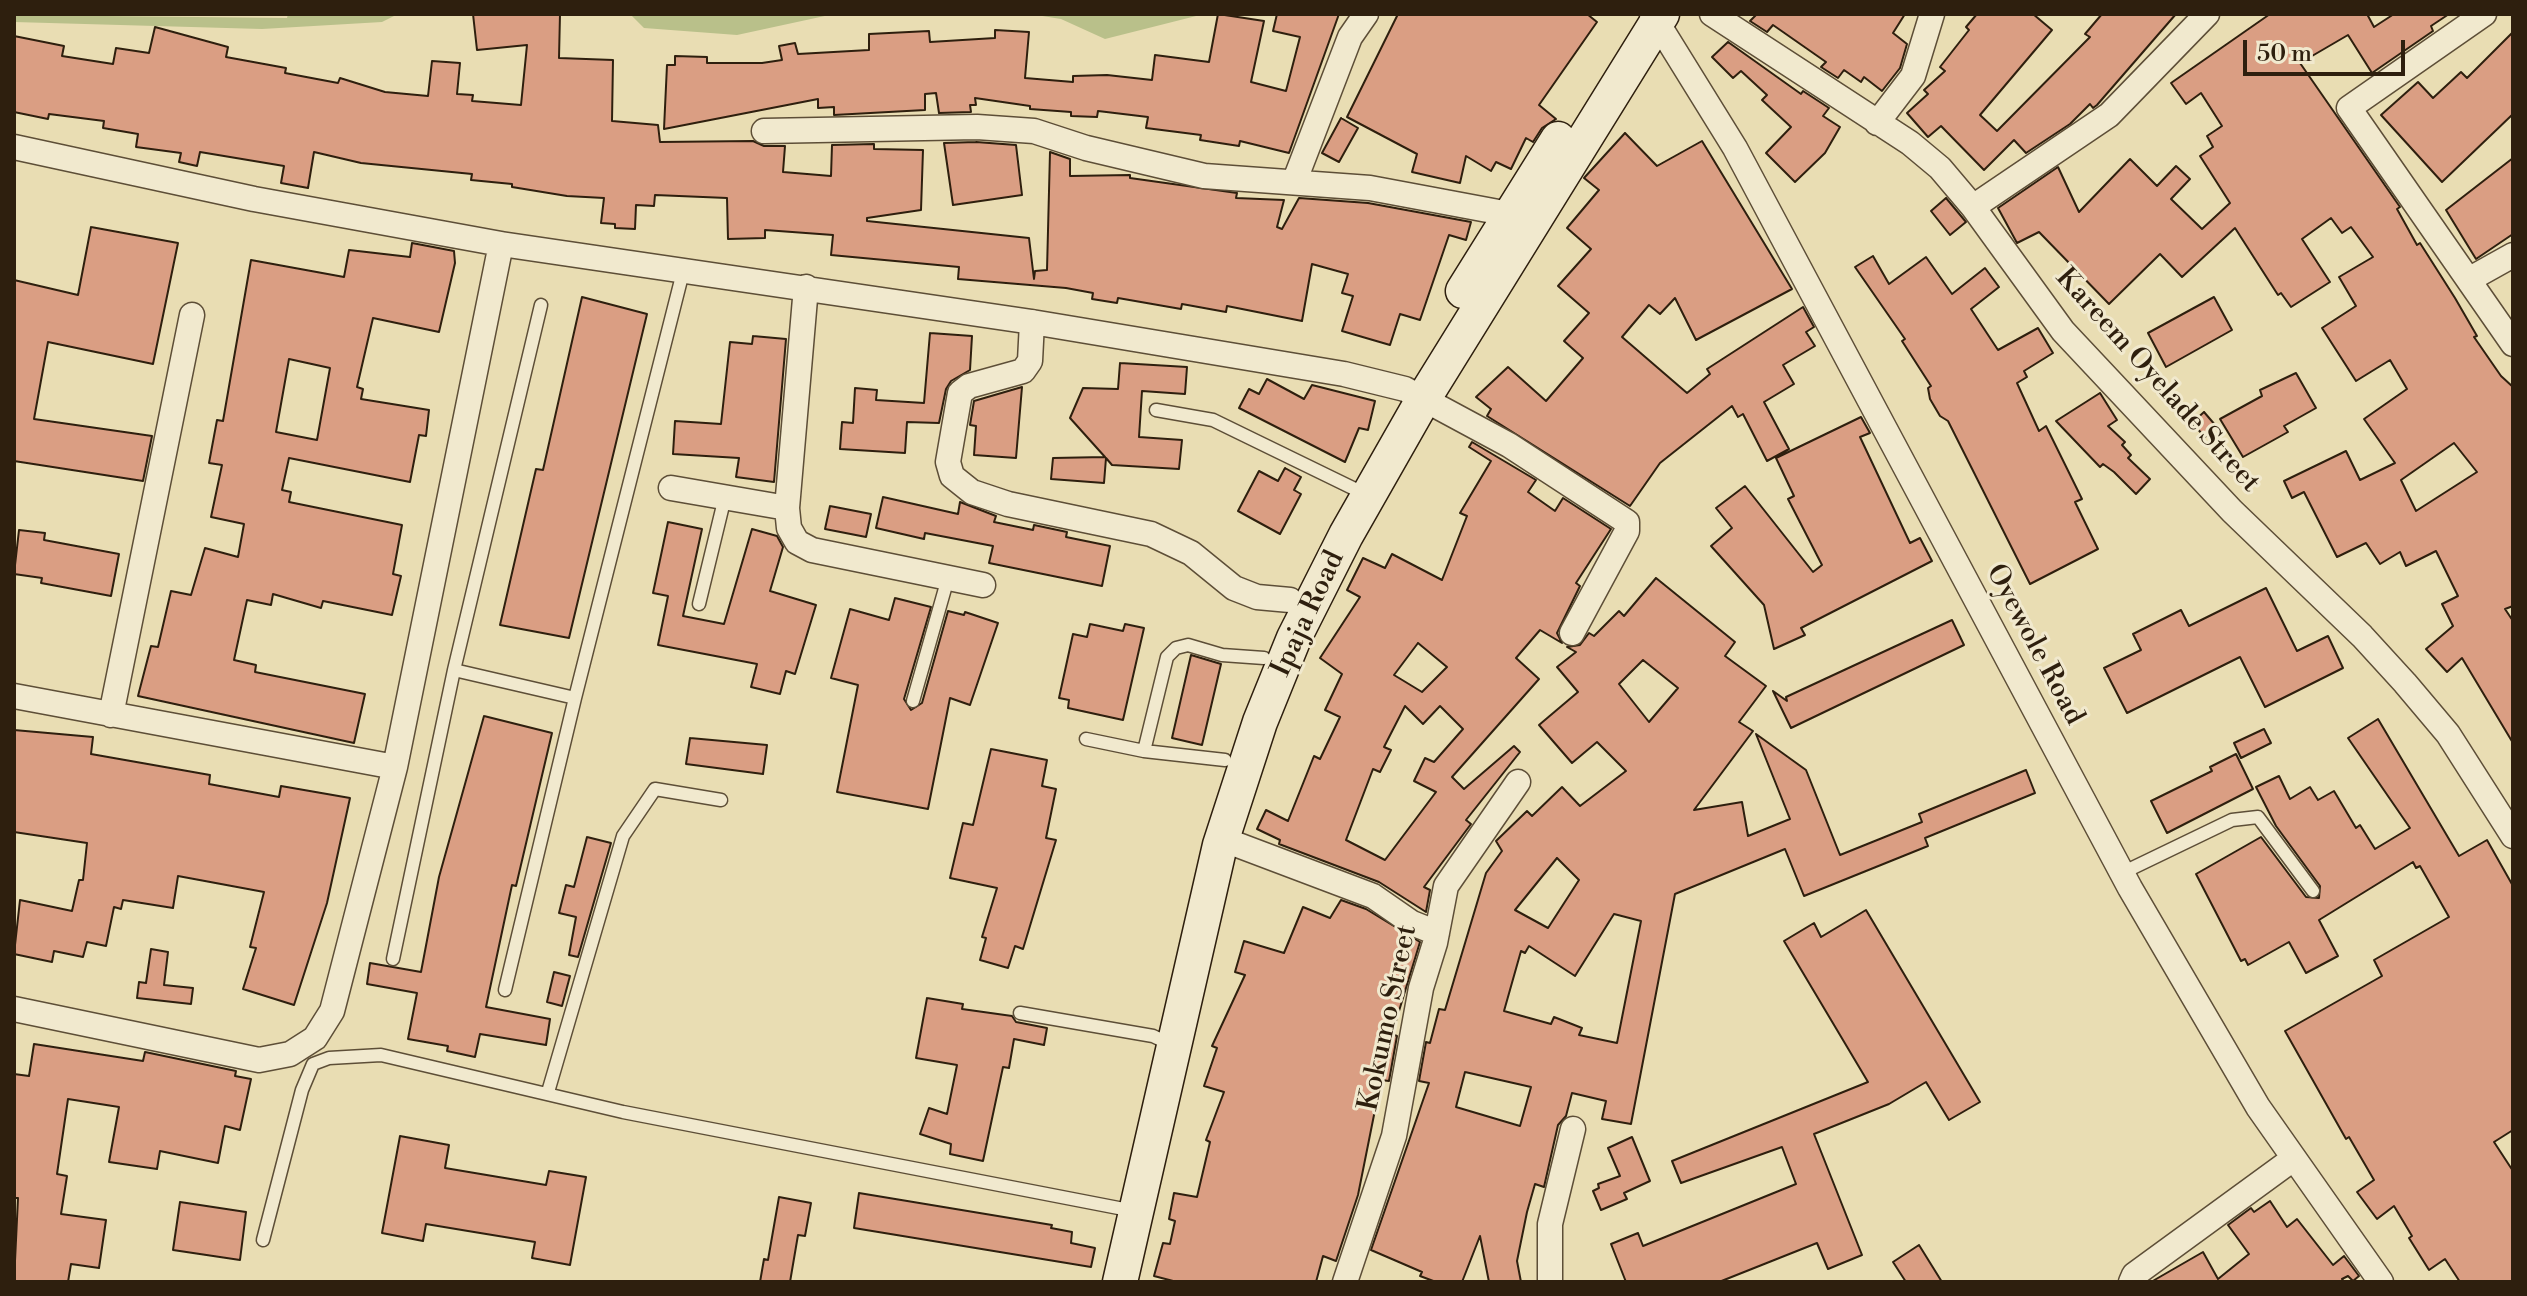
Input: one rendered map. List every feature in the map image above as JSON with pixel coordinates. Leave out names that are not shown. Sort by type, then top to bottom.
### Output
[{"type":"main road","name":"Ipaja Road","points":[[1414,394],[1509,214],[1653,16]]},
{"type":"main road","name":"Ipaja Road","points":[[1162,1040],[1222,839],[1264,658],[1290,600],[1414,394],[1653,16]]},
{"type":"main road","name":"Ipaja Road","points":[[1099,1282],[1124,1210],[1162,1040],[1202,836],[1225,760],[1294,638],[1358,490]]},
{"type":"main road","name":"Ipaja Road","points":[[1120,1282],[1124,1210]]},
{"type":"street","points":[[1295,180],[1350,37],[1366,14]]},
{"type":"street","name":"Kareem Oyelade Street","points":[[1712,14],[1910,143],[1940,168],[1973,207],[2063,331],[2232,511],[2362,636],[2405,683],[2448,734],[2513,836]]},
{"type":"street","points":[[1877,123],[1913,76],[1932,14]]},
{"type":"street","points":[[1973,207],[2109,115],[2207,14]]},
{"type":"street","points":[[2484,14],[2349,108],[2513,344]]},
{"type":"street","name":"Oyewole Road","points":[[1653,16],[1735,148],[2122,873],[2258,1107],[2381,1282]]},
{"type":"street","points":[[764,131],[977,127],[1034,131],[1086,148],[1204,176],[1295,180],[1401,192],[1509,214]]},
{"type":"street","points":[[14,147],[254,199],[501,244],[684,268],[1032,322],[1344,374],[1414,394],[1509,445],[1627,522],[1627,531],[1572,633]]},
{"type":"street","points":[[14,1009],[259,1060],[290,1054],[315,1038],[332,1011],[395,767],[501,244]]},
{"type":"street","points":[[2470,279],[2513,255]]},
{"type":"street","points":[[806,287],[787,508],[789,528],[797,542],[812,550],[983,585]]},
{"type":"street","points":[[111,715],[192,315]]},
{"type":"street","points":[[1032,322],[1030,361],[1023,371],[969,386],[960,393],[949,449],[952,476],[972,492],[1008,504],[1151,534],[1191,553],[1234,588],[1257,597],[1290,600]]},
{"type":"street","points":[[671,488],[787,508]]},
{"type":"street","points":[[14,696],[395,767]]},
{"type":"street","name":"Kokumo Street","points":[[1345,1282],[1394,1136],[1421,988],[1437,933],[1446,886],[1518,782]]},
{"type":"street","points":[[1222,839],[1373,896],[1412,923],[1437,933]]},
{"type":"street","points":[[1550,1282],[1550,1224],[1573,1129]]},
{"type":"street","points":[[2131,1282],[2134,1275],[2293,1159]]},
{"type":"lane","points":[[505,990],[684,268]]},
{"type":"lane","points":[[393,959],[454,670],[541,305]]},
{"type":"lane","points":[[1156,410],[1213,420],[1358,490]]},
{"type":"lane","points":[[699,604],[725,497]]},
{"type":"lane","points":[[913,701],[948,578]]},
{"type":"lane","points":[[1144,751],[1167,657],[1176,648],[1188,645],[1222,655],[1264,658]]},
{"type":"lane","points":[[454,670],[575,698]]},
{"type":"lane","points":[[1086,739],[1144,751],[1225,760]]},
{"type":"lane","points":[[548,1092],[623,836],[655,789],[721,800]]},
{"type":"lane","points":[[2122,873],[2232,820],[2258,817],[2313,891]]},
{"type":"lane","points":[[1020,1013],[1162,1040]]},
{"type":"lane","points":[[263,1240],[302,1090],[313,1064],[329,1058],[381,1055],[623,1112],[1124,1210]]},
{"type":"green space","points":[[288,14],[398,14],[382,22],[262,29],[14,22],[14,15],[287,18]]},
{"type":"green space","points":[[630,14],[834,14],[737,35],[644,28]]},
{"type":"green space","points":[[1030,14],[1204,14],[1105,39],[1061,19]]},
{"type":"building","points":[[473,14],[560,14],[559,58],[613,60],[612,121],[658,125],[660,142],[753,141],[764,146],[785,146],[783,172],[831,176],[832,145],[874,144],[874,149],[923,150],[921,210],[867,218],[867,221],[1029,238],[1034,279],[1035,271],[1047,270],[1050,152],[1070,159],[1070,176],[1130,175],[1130,178],[1237,193],[1236,198],[1284,200],[1277,227],[1282,229],[1299,198],[1368,203],[1471,222],[1466,240],[1449,235],[1420,320],[1400,314],[1390,345],[1342,331],[1353,296],[1342,293],[1348,274],[1312,264],[1302,321],[1227,306],[1226,312],[1182,304],[1181,309],[1118,298],[1117,303],[1092,299],[1093,293],[1066,288],[958,279],[959,267],[831,255],[833,235],[765,230],[765,238],[728,239],[727,198],[655,195],[654,206],[636,205],[635,229],[615,228],[615,224],[601,223],[604,198],[567,196],[512,187],[512,184],[471,180],[472,174],[361,163],[314,152],[308,188],[281,183],[284,166],[200,152],[197,166],[179,162],[181,153],[136,147],[138,134],[103,128],[104,121],[49,114],[48,119],[14,112],[14,36],[64,46],[62,56],[113,64],[116,48],[149,53],[155,27],[228,47],[226,57],[286,68],[285,73],[338,83],[340,78],[385,92],[428,96],[432,61],[460,63],[457,94],[473,95],[472,101],[521,105],[527,45],[477,50]]},
{"type":"building","points":[[1218,14],[1264,21],[1251,82],[1286,91],[1300,37],[1273,31],[1277,14],[1339,14],[1289,153],[1240,141],[1239,146],[1200,140],[1201,135],[1146,128],[1148,117],[1098,111],[1097,117],[1071,116],[1071,112],[1030,109],[1030,106],[975,98],[976,105],[970,105],[971,112],[939,113],[936,93],[925,94],[925,110],[834,115],[834,107],[818,108],[818,99],[664,129],[667,65],[675,65],[675,56],[707,57],[707,63],[762,63],[782,60],[779,46],[795,43],[798,54],[869,50],[869,34],[929,31],[930,42],[995,38],[995,30],[1029,32],[1025,78],[1073,82],[1073,76],[1107,75],[1152,80],[1155,55],[1209,62]]},
{"type":"building","points":[[1398,14],[1587,14],[1597,22],[1539,105],[1556,119],[1542,128],[1533,142],[1526,138],[1511,169],[1496,162],[1491,171],[1466,156],[1460,183],[1412,172],[1417,154],[1347,117]]},
{"type":"building","points":[[1757,14],[1905,14],[1893,33],[1907,44],[1900,68],[1882,91],[1864,77],[1861,82],[1844,70],[1838,78],[1821,67],[1826,62],[1773,25],[1767,32],[1750,21]]},
{"type":"building","points":[[1977,14],[2033,14],[2052,30],[1980,115],[1997,131],[2090,37],[2085,34],[2102,14],[2176,14],[2097,105],[2093,108],[2090,104],[2070,124],[2026,153],[2014,140],[1984,170],[1941,126],[1928,137],[1907,113],[1928,94],[1924,90],[1945,71],[1940,67],[1969,30],[1966,27]]},
{"type":"building","points":[[2270,14],[2367,14],[2374,27],[2394,14],[2449,14],[2431,26],[2433,31],[2372,73],[2348,35],[2300,63],[2400,207],[2397,209],[2417,245],[2420,243],[2455,298],[2477,336],[2474,337],[2501,376],[2513,387],[2513,606],[2505,609],[2513,621],[2513,743],[2462,658],[2447,672],[2426,649],[2453,626],[2442,604],[2458,596],[2436,551],[2406,566],[2400,552],[2380,564],[2366,543],[2337,557],[2304,492],[2292,498],[2284,481],[2346,451],[2360,480],[2395,463],[2364,419],[2407,389],[2390,360],[2356,381],[2322,328],[2356,306],[2339,277],[2373,257],[2351,227],[2342,233],[2331,218],[2302,239],[2330,282],[2291,307],[2281,293],[2278,295],[2235,228],[2182,277],[2160,254],[2109,304],[2039,232],[2017,243],[1998,208],[2058,167],[2079,212],[2130,159],[2157,186],[2176,166],[2190,179],[2171,199],[2202,229],[2230,203],[2200,156],[2213,147],[2207,136],[2222,126],[2201,93],[2186,104],[2171,83]],"holes":[[[2454,443],[2477,472],[2416,511],[2401,480]]]},
{"type":"building","points":[[2513,32],[2513,114],[2442,182],[2381,115],[2418,82],[2433,98],[2461,72],[2467,78]]},
{"type":"building","points":[[1728,42],[1801,94],[1803,91],[1829,108],[1823,116],[1840,127],[1825,153],[1795,182],[1766,153],[1791,127],[1762,100],[1767,95],[1741,71],[1733,78],[1712,57]]},
{"type":"building","points":[[1341,118],[1358,128],[1339,162],[1322,153]]},
{"type":"building","points":[[1625,133],[1657,166],[1702,141],[1792,289],[1696,340],[1675,298],[1660,314],[1649,305],[1622,337],[1687,393],[1710,374],[1707,369],[1803,307],[1814,327],[1806,332],[1815,346],[1783,365],[1794,384],[1764,402],[1789,449],[1767,461],[1743,414],[1738,417],[1732,406],[1660,463],[1630,506],[1487,416],[1491,409],[1476,397],[1508,367],[1546,401],[1583,358],[1564,341],[1589,313],[1558,286],[1591,249],[1567,228],[1599,190],[1584,178]]},
{"type":"building","points":[[944,143],[1016,145],[1022,195],[953,205]]},
{"type":"building","points":[[2513,158],[2513,234],[2476,259],[2446,210]]},
{"type":"building","points":[[1946,198],[1966,222],[1950,235],[1931,211]]},
{"type":"building","points":[[91,227],[178,243],[153,364],[48,342],[34,419],[152,436],[143,481],[14,461],[14,280],[78,295]]},
{"type":"building","points":[[412,243],[454,251],[455,263],[439,332],[373,318],[357,387],[363,389],[361,399],[429,410],[426,436],[419,435],[410,482],[289,458],[282,490],[291,492],[289,502],[402,525],[393,574],[401,576],[392,615],[323,601],[321,608],[273,594],[271,605],[247,600],[234,660],[256,665],[255,672],[365,694],[354,743],[138,696],[151,646],[158,647],[171,591],[191,595],[205,548],[238,557],[244,524],[211,517],[222,465],[209,463],[217,420],[223,421],[251,260],[344,277],[349,250],[410,257]],"holes":[[[289,359],[330,368],[317,440],[276,432]]]},
{"type":"building","points":[[1873,256],[1889,284],[1926,257],[1952,294],[1985,268],[1999,287],[1971,309],[1998,350],[2038,328],[2053,353],[2024,371],[2027,377],[2017,383],[2039,431],[2046,426],[2082,499],[2075,502],[2098,549],[2030,584],[1948,421],[1940,416],[1930,399],[1928,388],[1931,386],[1902,341],[1905,339],[1855,267]]},
{"type":"building","points":[[582,297],[647,314],[569,638],[500,625],[536,469],[543,470]]},
{"type":"building","points":[[2214,297],[2232,330],[2166,367],[2148,333]]},
{"type":"building","points":[[930,333],[972,336],[970,370],[951,381],[946,389],[939,423],[907,422],[905,453],[840,449],[842,422],[853,423],[855,388],[877,390],[876,400],[924,403]]},
{"type":"building","points":[[753,336],[786,339],[774,482],[736,477],[739,458],[673,454],[675,421],[721,424],[730,342],[752,344]]},
{"type":"building","points":[[1120,363],[1187,367],[1185,394],[1142,391],[1139,437],[1182,440],[1179,469],[1112,465],[1106,458],[1104,483],[1051,479],[1053,458],[1105,457],[1070,418],[1083,388],[1118,389]]},
{"type":"building","points":[[2296,373],[2316,408],[2284,426],[2288,432],[2243,457],[2220,419],[2262,396],[2260,390]]},
{"type":"building","points":[[1267,379],[1304,399],[1312,385],[1375,401],[1368,430],[1359,428],[1345,462],[1239,408],[1249,389],[1259,394]]},
{"type":"building","points":[[1022,387],[1016,458],[974,455],[976,426],[970,425],[974,401]]},
{"type":"building","points":[[2100,393],[2117,420],[2108,426],[2125,442],[2122,445],[2131,455],[2128,458],[2150,479],[2136,494],[2114,472],[2103,464],[2100,467],[2056,421]]},
{"type":"building","points":[[2204,412],[2216,426],[2205,437],[2192,423]]},
{"type":"building","points":[[1861,417],[1870,433],[1860,437],[1910,543],[1920,538],[1932,561],[1801,628],[1805,635],[1774,649],[1764,605],[1711,546],[1732,528],[1716,508],[1745,486],[1813,572],[1822,565],[1788,499],[1794,496],[1776,458]]},
{"type":"building","points":[[1472,442],[1536,480],[1528,492],[1555,511],[1563,498],[1611,529],[1576,583],[1580,586],[1557,633],[1562,643],[1540,630],[1516,658],[1539,679],[1452,777],[1464,789],[1514,746],[1520,752],[1466,820],[1471,824],[1424,887],[1430,890],[1426,912],[1379,882],[1279,844],[1280,840],[1257,829],[1266,810],[1288,821],[1314,756],[1320,759],[1340,717],[1325,710],[1342,674],[1320,658],[1360,597],[1347,590],[1363,558],[1385,568],[1392,554],[1442,580],[1467,516],[1460,513],[1491,461],[1469,447]],"holes":[[[1418,643],[1447,667],[1422,692],[1394,675]],[[1405,706],[1423,724],[1440,706],[1463,729],[1434,762],[1425,758],[1414,781],[1436,792],[1385,860],[1346,840],[1373,769],[1380,772],[1391,750],[1384,747]]]},
{"type":"building","points":[[1285,468],[1301,477],[1294,490],[1301,494],[1280,534],[1238,511],[1259,471],[1278,481]]},
{"type":"building","points":[[883,497],[958,514],[960,502],[996,516],[994,522],[1033,530],[1034,525],[1067,532],[1066,537],[1110,546],[1102,586],[989,563],[993,546],[925,533],[924,539],[876,528]]},
{"type":"building","points":[[830,506],[871,514],[866,537],[825,529]]},
{"type":"building","points":[[668,522],[702,529],[683,616],[724,624],[752,529],[777,536],[783,547],[770,591],[816,605],[795,674],[786,671],[780,694],[751,687],[757,664],[658,645],[668,596],[653,593]]},
{"type":"building","points":[[19,530],[45,533],[44,540],[119,554],[111,596],[41,583],[42,578],[14,574]]},
{"type":"building","points":[[1656,578],[1735,642],[1725,656],[1766,686],[1739,722],[1753,731],[1694,810],[1742,802],[1748,836],[1790,819],[1756,734],[1806,770],[1840,855],[1922,822],[1919,814],[2026,770],[2035,793],[1925,838],[1928,846],[1804,896],[1785,849],[1675,894],[1631,1124],[1602,1119],[1606,1101],[1572,1093],[1566,1116],[1558,1125],[1544,1187],[1535,1184],[1527,1212],[1517,1261],[1521,1282],[1489,1282],[1480,1236],[1462,1282],[1436,1282],[1420,1276],[1422,1272],[1371,1250],[1429,1083],[1419,1081],[1426,1042],[1430,1043],[1439,1009],[1445,1010],[1486,873],[1502,851],[1496,841],[1527,811],[1532,816],[1562,787],[1580,806],[1626,771],[1597,742],[1572,763],[1539,725],[1578,692],[1557,667],[1576,652],[1567,647],[1580,645],[1589,633],[1594,636],[1619,611],[1624,616]],"holes":[[[1643,660],[1678,688],[1649,722],[1619,684]],[[1557,858],[1579,880],[1548,928],[1515,910]],[[1614,914],[1641,921],[1617,1043],[1579,1035],[1582,1028],[1554,1017],[1551,1024],[1504,1011],[1521,951],[1525,953],[1529,946],[1575,976]],[[1465,1072],[1531,1087],[1520,1126],[1456,1107]]]},
{"type":"building","points":[[2266,588],[2297,651],[2328,636],[2343,668],[2265,707],[2240,657],[2127,713],[2104,668],[2141,650],[2133,634],[2181,610],[2189,626]]},
{"type":"building","points":[[895,598],[931,607],[904,699],[911,710],[922,703],[948,611],[964,615],[965,612],[998,623],[970,705],[950,698],[928,809],[837,792],[858,685],[831,678],[850,609],[889,620]]},
{"type":"building","points":[[1952,620],[1964,645],[1791,728],[1773,691],[1787,701],[1786,697]]},
{"type":"building","points":[[1090,624],[1123,631],[1125,624],[1144,628],[1123,720],[1068,708],[1069,700],[1059,698],[1073,634],[1087,637]]},
{"type":"building","points":[[1191,655],[1221,664],[1202,745],[1172,738]]},
{"type":"building","points":[[484,716],[552,733],[516,886],[512,885],[486,1007],[550,1019],[546,1045],[480,1034],[475,1057],[447,1051],[448,1046],[408,1039],[417,993],[367,984],[370,963],[421,972],[439,877]]},
{"type":"building","points":[[2378,719],[2459,856],[2487,840],[2513,886],[2513,1130],[2494,1142],[2513,1171],[2513,1282],[2460,1282],[2445,1259],[2429,1270],[2394,1206],[2377,1219],[2357,1192],[2374,1180],[2349,1137],[2346,1139],[2285,1031],[2382,976],[2374,960],[2449,917],[2420,866],[2416,868],[2413,862],[2319,920],[2338,956],[2306,973],[2289,942],[2248,965],[2245,959],[2241,961],[2196,874],[2261,837],[2306,897],[2319,898],[2320,886],[2276,826],[2256,787],[2279,776],[2290,799],[2310,787],[2318,800],[2334,791],[2356,828],[2360,825],[2375,849],[2410,828],[2348,738]]},
{"type":"building","points":[[2264,729],[2271,743],[2241,758],[2234,743]]},
{"type":"building","points":[[14,730],[93,737],[91,754],[210,775],[209,784],[279,797],[281,786],[350,798],[327,903],[294,1005],[243,989],[256,948],[250,947],[264,892],[178,876],[173,908],[123,900],[121,909],[114,907],[106,946],[87,942],[83,957],[54,951],[52,962],[14,954],[20,900],[72,911],[79,880],[83,880],[87,843],[14,832]]},
{"type":"building","points":[[690,738],[767,745],[763,774],[686,764]]},
{"type":"building","points":[[991,749],[1047,760],[1042,786],[1056,789],[1046,838],[1056,840],[1023,949],[1015,946],[1008,968],[980,960],[986,938],[982,937],[997,888],[950,878],[963,823],[973,825]]},
{"type":"building","points":[[2236,754],[2253,789],[2167,833],[2151,801],[2212,771],[2210,767]]},
{"type":"building","points":[[587,837],[611,843],[578,957],[569,955],[576,917],[559,913],[566,885],[574,887]]},
{"type":"building","points":[[1341,900],[1366,909],[1420,942],[1392,1034],[1397,1036],[1389,1081],[1381,1080],[1358,1195],[1336,1261],[1323,1256],[1316,1282],[1177,1282],[1154,1276],[1163,1243],[1170,1244],[1175,1221],[1169,1219],[1174,1193],[1197,1197],[1210,1142],[1206,1140],[1224,1092],[1204,1086],[1217,1048],[1212,1046],[1245,975],[1235,972],[1244,941],[1284,953],[1303,907],[1330,918]]},
{"type":"building","points":[[1866,910],[1980,1102],[1949,1120],[1926,1082],[1889,1104],[1814,1134],[1862,1255],[1828,1269],[1817,1243],[1719,1282],[1626,1282],[1611,1244],[1638,1233],[1643,1246],[1796,1184],[1782,1147],[1681,1183],[1672,1161],[1868,1082],[1784,941],[1814,923],[1821,937]]},
{"type":"building","points":[[151,949],[168,952],[164,985],[193,988],[191,1004],[137,998],[139,982],[146,983]]},
{"type":"building","points":[[554,972],[570,976],[562,1006],[547,1002]]},
{"type":"building","points":[[927,998],[963,1004],[962,1009],[1012,1016],[1016,1022],[1047,1028],[1044,1045],[1014,1039],[1009,1068],[1003,1067],[983,1161],[950,1154],[951,1144],[920,1134],[929,1108],[947,1114],[957,1065],[916,1058]]},
{"type":"building","points":[[34,1044],[143,1061],[145,1052],[236,1071],[235,1076],[251,1079],[240,1130],[225,1126],[218,1163],[160,1151],[157,1169],[109,1162],[119,1107],[68,1099],[57,1174],[67,1176],[61,1214],[106,1220],[99,1268],[71,1264],[68,1282],[14,1282],[18,1198],[14,1198],[14,1074],[29,1076]]},
{"type":"building","points":[[400,1136],[449,1145],[445,1168],[546,1185],[549,1171],[586,1177],[570,1265],[532,1258],[535,1242],[426,1224],[423,1241],[382,1233]]},
{"type":"building","points":[[1632,1137],[1650,1181],[1624,1193],[1627,1199],[1601,1210],[1593,1191],[1599,1188],[1598,1184],[1620,1176],[1608,1148]]},
{"type":"building","points":[[859,1193],[1052,1225],[1051,1228],[1072,1232],[1071,1243],[1095,1248],[1091,1267],[854,1228]]},
{"type":"building","points":[[779,1197],[811,1203],[805,1236],[798,1235],[790,1282],[760,1282],[764,1259],[768,1260]]},
{"type":"building","points":[[2270,1201],[2287,1227],[2297,1219],[2333,1265],[2344,1256],[2359,1276],[2353,1281],[2348,1276],[2342,1279],[2344,1282],[2151,1282],[2203,1252],[2218,1279],[2249,1254],[2228,1225],[2251,1208],[2254,1212]]},
{"type":"building","points":[[180,1202],[246,1212],[240,1260],[173,1250]]},
{"type":"building","points":[[1919,1245],[1942,1282],[1906,1282],[1893,1262]]}]
